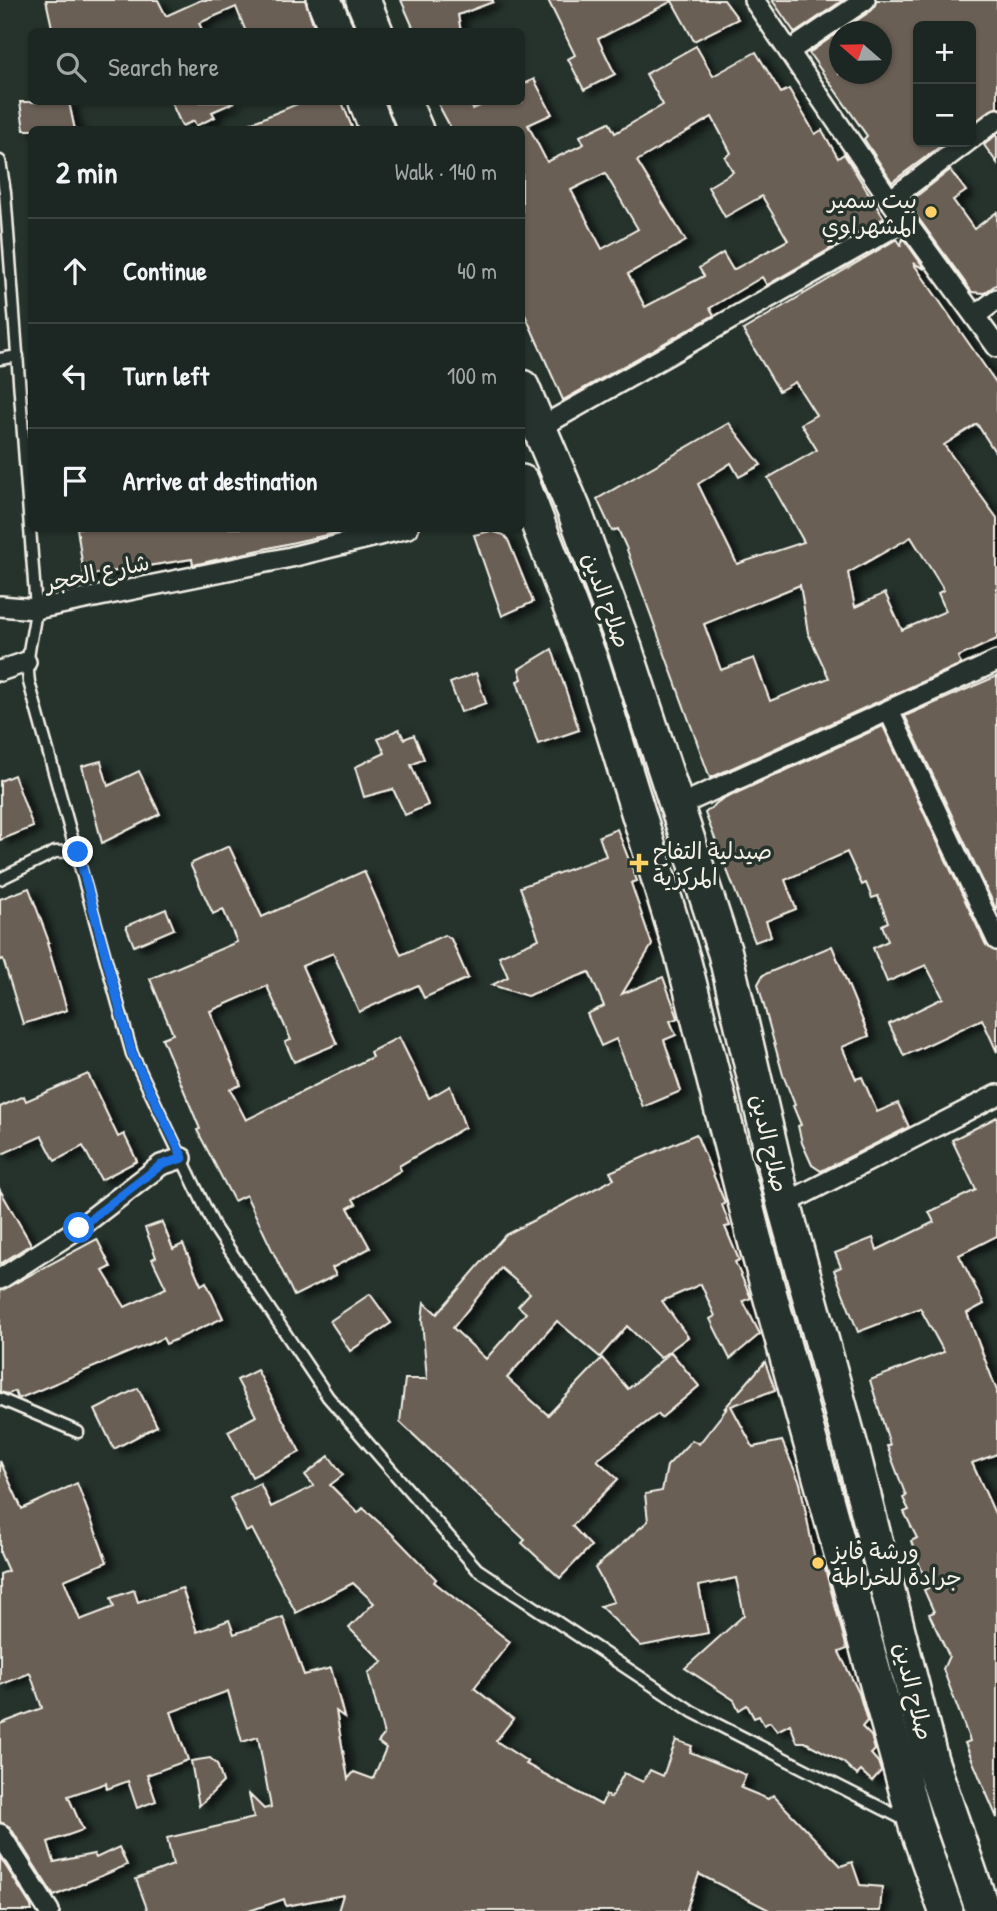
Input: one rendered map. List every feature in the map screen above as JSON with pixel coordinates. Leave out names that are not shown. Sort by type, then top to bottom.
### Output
[{"type":"highway","points":[[324,0],[335,28]]},
{"type":"highway","points":[[363,0],[374,28]]},
{"type":"highway","points":[[367,105],[375,126]]},
{"type":"highway","points":[[405,105],[414,126]]},
{"type":"highway","name":"صلاح الدين","points":[[525,395],[574,510],[678,806],[725,953],[787,1216],[852,1448],[931,1760],[983,1911]]},
{"type":"highway","name":"صلاح الدين","points":[[525,496],[593,666],[683,958],[754,1237],[916,1826],[942,1905]]},
{"type":"highway","points":[[754,1237],[787,1216]]},
{"type":"street","points":[[754,0],[791,50],[890,200],[997,347]]},
{"type":"street","points":[[791,50],[865,0]]},
{"type":"street","points":[[976,135],[997,119]]},
{"type":"street","points":[[890,200],[960,147]]},
{"type":"street","points":[[538,428],[906,220]]},
{"type":"street","points":[[975,316],[997,299]]},
{"type":"street","name":"شارع الحجر","points":[[0,606],[36,610],[291,557],[392,532]]},
{"type":"street","points":[[678,806],[997,661]]},
{"type":"street","points":[[0,671],[26,662]]},
{"type":"street","points":[[889,711],[997,940]]},
{"type":"street","points":[[787,1216],[997,1095]]},
{"type":"street","points":[[0,1279],[79,1228],[161,1165],[183,1158]]},
{"type":"street","points":[[0,1834],[49,1911]]},
{"type":"lane","points":[[0,161],[28,497]]},
{"type":"lane","points":[[0,359],[18,356]]},
{"type":"lane","points":[[30,532],[36,610],[26,662],[132,1054],[215,1228],[328,1397],[477,1569],[693,1712],[916,1826]]},
{"type":"lane","points":[[0,879],[55,852],[78,852]]},
{"type":"lane","points":[[0,1399],[78,1432]]},
{"type":"building","points":[[46,0],[158,0],[166,16],[201,0],[305,0],[315,28],[244,28],[236,7],[199,23],[201,28],[52,28]]},
{"type":"building","points":[[401,0],[493,0],[458,15],[460,28],[413,28]]},
{"type":"building","points":[[548,0],[724,0],[738,19],[694,41],[672,1],[598,39],[615,74],[584,90],[568,59],[575,55]]},
{"type":"building","points":[[772,0],[843,0],[795,33]]},
{"type":"building","points":[[877,0],[997,0],[997,107],[976,121],[976,21],[913,21],[913,147],[939,147],[892,182],[864,139],[867,136],[831,84],[892,84],[892,21],[856,21],[872,10]]},
{"type":"building","points":[[829,39],[829,82],[809,53]]},
{"type":"building","points":[[696,46],[713,76],[756,52],[781,93],[789,89],[815,134],[822,130],[838,158],[844,154],[884,218],[767,285],[762,277],[710,308],[714,315],[563,400],[525,315],[525,126],[450,126],[439,105],[471,105],[473,109],[482,105],[525,105],[525,84],[534,79],[552,114],[528,125],[547,162],[584,144],[580,136],[609,122],[615,133],[663,105],[646,74]],"holes":[[[712,117],[731,153],[725,157],[733,172],[708,187],[725,217],[762,196],[788,240],[733,270],[723,253],[699,268],[704,276],[645,307],[628,274],[686,241],[637,161]],[[605,173],[638,229],[602,249],[571,190]]]},
{"type":"building","points":[[20,102],[28,102],[28,105],[70,105],[74,126],[28,126],[28,130],[24,130]]},
{"type":"building","points":[[172,105],[228,105],[212,112],[215,117],[196,126],[194,121],[182,126]]},
{"type":"building","points":[[295,105],[343,105],[351,126],[244,126]]},
{"type":"building","points":[[997,134],[997,163],[984,145]]},
{"type":"building","points":[[950,170],[966,191],[953,200],[974,229],[997,212],[997,284],[984,293],[972,292],[911,208],[914,198]]},
{"type":"building","points":[[903,238],[925,269],[913,263],[997,384],[997,455],[977,424],[944,445],[997,518],[997,639],[958,657],[961,664],[710,778],[626,547],[618,529],[612,531],[597,499],[729,423],[761,465],[739,477],[731,463],[698,484],[737,564],[804,542],[768,478],[817,450],[801,424],[816,415],[795,382],[779,391],[743,330],[897,239],[901,245]],"holes":[[[911,537],[944,590],[938,593],[946,611],[902,630],[885,593],[855,607],[848,573]],[[800,585],[808,633],[829,678],[770,701],[754,658],[721,670],[704,624]]]},
{"type":"building","points":[[78,532],[340,532],[193,565],[192,559],[84,576]]},
{"type":"building","points":[[494,532],[504,535],[533,602],[502,616],[474,535]]},
{"type":"building","points":[[552,649],[579,730],[538,744],[517,681],[522,679],[519,669]]},
{"type":"building","points":[[476,673],[486,703],[461,712],[450,683]]},
{"type":"building","points":[[997,676],[997,911],[905,716]]},
{"type":"building","points":[[883,726],[986,945],[997,952],[997,1052],[982,1019],[904,1056],[889,1024],[943,998],[926,965],[887,982],[873,948],[888,941],[882,925],[888,922],[878,896],[872,898],[866,883],[862,885],[847,852],[785,880],[796,909],[766,921],[771,936],[755,942],[705,813],[719,801]]},
{"type":"building","points":[[399,729],[404,739],[414,735],[424,759],[411,765],[428,805],[405,815],[393,789],[364,797],[355,767],[385,753],[378,739]]},
{"type":"building","points":[[101,761],[108,786],[139,771],[160,814],[102,843],[82,766]]},
{"type":"building","points":[[14,775],[33,827],[0,840],[0,781]]},
{"type":"building","points":[[617,829],[637,881],[631,883],[652,945],[622,994],[663,977],[678,1018],[670,1021],[676,1035],[664,1040],[681,1091],[643,1107],[616,1039],[601,1046],[587,1014],[604,1006],[589,972],[527,996],[492,985],[508,977],[499,956],[539,939],[520,887],[606,856],[599,836]]},
{"type":"building","points":[[229,846],[262,917],[364,871],[401,955],[444,935],[451,939],[468,978],[424,998],[418,985],[359,1012],[333,953],[302,966],[337,1044],[294,1062],[285,1042],[291,1040],[267,986],[210,1011],[241,1085],[230,1089],[246,1120],[372,1057],[370,1052],[399,1037],[429,1098],[450,1086],[465,1127],[399,1166],[401,1170],[353,1199],[356,1204],[348,1208],[370,1248],[332,1268],[336,1275],[294,1296],[246,1195],[234,1201],[197,1130],[200,1129],[162,1038],[173,1034],[150,979],[237,942],[223,909],[213,914],[190,864]]},
{"type":"building","points":[[29,888],[49,942],[47,943],[67,1010],[23,1024],[3,959],[0,960],[0,899]]},
{"type":"building","points":[[166,909],[174,929],[134,946],[126,926]]},
{"type":"building","points":[[832,946],[869,1036],[842,1047],[856,1079],[862,1077],[877,1112],[898,1103],[909,1127],[821,1171],[812,1165],[802,1143],[798,1126],[801,1125],[783,1075],[758,984],[763,975]]},
{"type":"building","points":[[88,1074],[118,1137],[124,1134],[137,1161],[101,1180],[83,1146],[55,1161],[42,1136],[0,1155],[0,1107],[24,1096],[26,1101]]},
{"type":"building","points":[[997,1117],[997,1236],[959,1255],[984,1304],[967,1313],[997,1391],[997,1454],[972,1463],[997,1518],[997,1818],[965,1743],[970,1741],[943,1669],[949,1656],[929,1614],[934,1612],[924,1590],[928,1588],[911,1541],[917,1538],[904,1512],[909,1510],[903,1498],[906,1496],[887,1446],[890,1445],[870,1380],[944,1352],[920,1308],[858,1332],[834,1270],[841,1267],[835,1253],[873,1238],[877,1250],[934,1222],[929,1212],[976,1190],[952,1140]]},
{"type":"building","points":[[696,1134],[725,1203],[722,1205],[730,1226],[725,1227],[739,1260],[735,1262],[751,1298],[743,1301],[760,1334],[730,1359],[710,1319],[715,1316],[701,1284],[662,1301],[688,1337],[660,1358],[627,1326],[600,1357],[557,1321],[507,1378],[548,1415],[602,1358],[628,1389],[671,1352],[699,1386],[661,1418],[658,1414],[597,1460],[618,1479],[572,1526],[591,1546],[560,1578],[522,1543],[525,1540],[400,1422],[405,1379],[427,1379],[422,1320],[424,1302],[437,1314],[505,1235],[614,1179],[610,1172]],"holes":[[[501,1268],[530,1293],[518,1306],[526,1313],[486,1359],[453,1328]]]},
{"type":"building","points":[[0,1190],[31,1244],[0,1264]]},
{"type":"building","points":[[162,1222],[173,1249],[183,1244],[201,1285],[206,1282],[223,1318],[166,1344],[163,1338],[18,1399],[15,1391],[8,1394],[0,1392],[0,1291],[97,1239],[111,1267],[103,1271],[125,1307],[166,1288],[152,1259],[156,1257],[145,1228]]},
{"type":"building","points":[[370,1294],[391,1323],[350,1351],[330,1321]]},
{"type":"building","points":[[765,1362],[775,1390],[731,1406],[753,1447],[782,1441],[800,1483],[815,1560],[822,1558],[847,1649],[839,1652],[859,1693],[867,1721],[862,1727],[871,1736],[875,1750],[871,1754],[881,1771],[872,1781],[861,1771],[857,1775],[843,1762],[805,1742],[797,1742],[790,1724],[777,1731],[770,1722],[764,1725],[759,1716],[754,1718],[747,1705],[739,1710],[734,1700],[685,1668],[744,1615],[736,1578],[699,1586],[708,1633],[641,1646],[600,1606],[614,1602],[595,1568],[648,1521],[645,1494],[662,1491],[667,1466],[692,1440],[699,1444],[728,1407],[724,1409]]},
{"type":"building","points":[[257,1370],[300,1452],[252,1477],[228,1431],[256,1416],[237,1380]]},
{"type":"building","points":[[138,1388],[157,1426],[114,1449],[95,1410]]},
{"type":"building","points":[[329,1456],[343,1475],[330,1485],[358,1513],[363,1508],[392,1534],[436,1579],[434,1582],[510,1642],[474,1688],[513,1719],[496,1741],[528,1762],[526,1764],[601,1805],[606,1795],[611,1798],[624,1773],[643,1782],[650,1770],[663,1776],[676,1740],[692,1746],[690,1752],[746,1775],[741,1788],[768,1799],[773,1795],[841,1866],[852,1862],[860,1885],[882,1887],[880,1911],[771,1911],[699,1874],[686,1911],[338,1911],[343,1895],[286,1906],[284,1899],[249,1911],[148,1911],[136,1879],[173,1865],[167,1838],[254,1818],[249,1794],[264,1809],[271,1807],[258,1737],[242,1742],[228,1691],[171,1712],[188,1760],[147,1775],[156,1801],[137,1808],[128,1781],[107,1789],[106,1783],[68,1796],[83,1830],[48,1842],[54,1862],[94,1854],[96,1858],[119,1847],[127,1865],[54,1896],[10,1827],[0,1822],[0,1724],[42,1708],[30,1673],[0,1685],[0,1574],[8,1571],[0,1553],[0,1461],[22,1509],[77,1483],[107,1562],[64,1580],[80,1620],[114,1607],[111,1598],[134,1590],[138,1602],[182,1588],[197,1632],[229,1620],[234,1634],[283,1617],[304,1675],[331,1668],[344,1717],[336,1711],[348,1779],[354,1772],[373,1779],[386,1748],[378,1742],[384,1735],[368,1673],[383,1662],[349,1628],[374,1603],[353,1583],[296,1613],[252,1529],[246,1532],[230,1498],[260,1483],[271,1507],[314,1486],[305,1475]]},
{"type":"building","points":[[210,1758],[217,1764],[223,1782],[199,1806],[191,1761]]},
{"type":"building","points":[[0,1857],[31,1906],[32,1911],[0,1911]]},
{"type":"place","name":"بيت سمير المشهراوي","points":[[931,212]]},
{"type":"place","name":"صيدلية التفاح المركزية","points":[[639,863]]},
{"type":"place","name":"ورشة فايز جرادة للخراطة","points":[[818,1563]]},
{"type":"route","points":[[78,852],[132,1054],[183,1158],[161,1165],[79,1228]]}]
